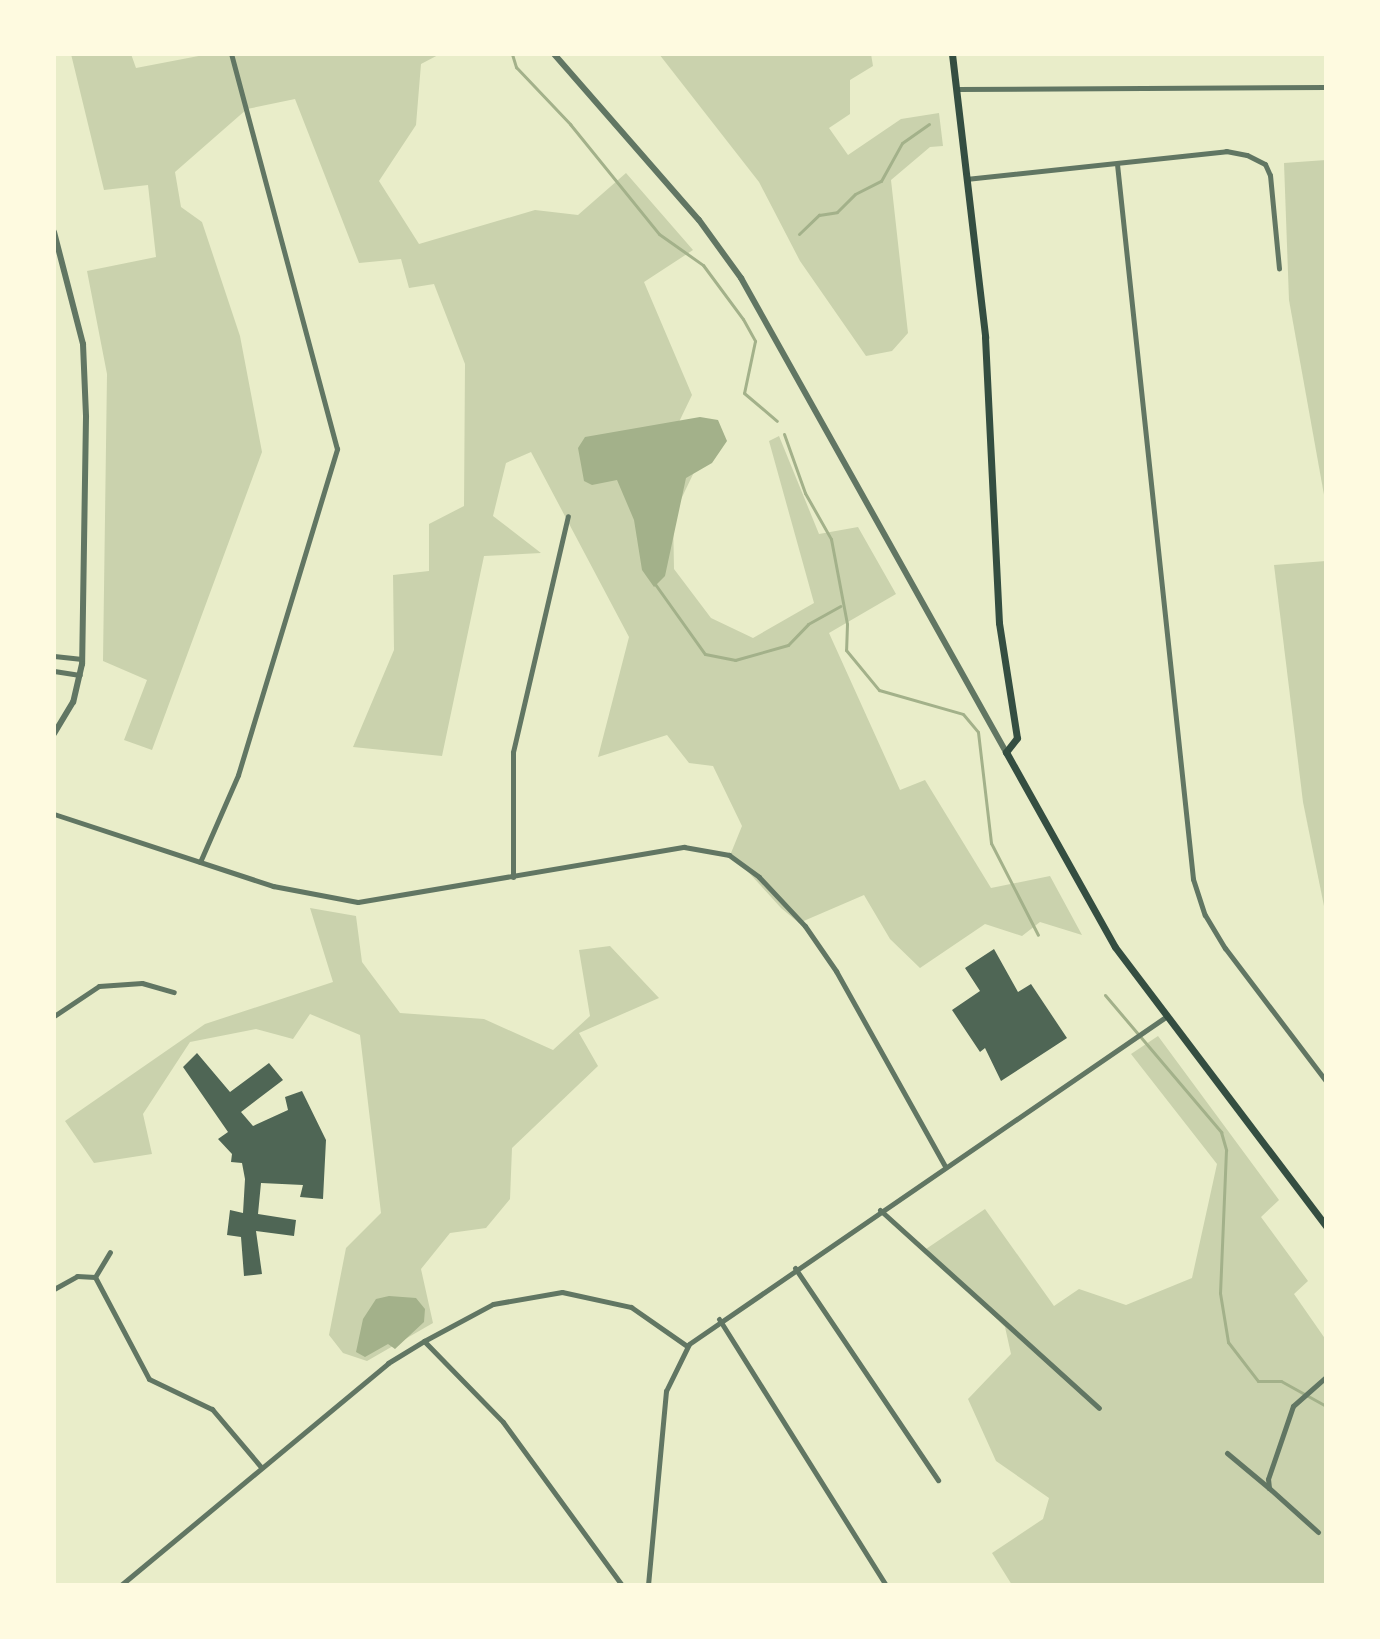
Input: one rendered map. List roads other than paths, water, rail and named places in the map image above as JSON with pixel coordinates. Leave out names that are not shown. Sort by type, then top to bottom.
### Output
[{"type":"main road","points":[[952,54],[985,337],[999,623],[1017,738],[1006,752],[1095,917],[1326,1226]]},
{"type":"street","points":[[200,862],[238,775],[337,449],[231,54]]},
{"type":"street","points":[[554,54],[699,220],[741,278],[1006,752]]},
{"type":"street","points":[[957,89],[1326,87]]},
{"type":"street","points":[[966,179],[1226,151],[1257,159],[1270,175],[1279,269]]},
{"type":"street","points":[[1117,164],[1193,879],[1205,915],[1225,948],[1326,1081]]},
{"type":"street","points":[[54,232],[79,323],[86,374],[82,659],[73,702],[54,734]]},
{"type":"street","points":[[513,877],[513,752],[568,516]]},
{"type":"street","points":[[54,656],[82,659]]},
{"type":"street","points":[[54,671],[80,675]]},
{"type":"street","points":[[54,814],[273,886],[358,902],[684,847],[709,848],[738,860],[805,926],[836,971],[945,1166]]},
{"type":"street","points":[[54,1016],[99,986],[142,983],[174,992]]},
{"type":"street","points":[[648,1585],[666,1391],[687,1346],[719,1319],[1168,1016]]},
{"type":"street","points":[[880,1210],[1099,1408]]},
{"type":"street","points":[[95,1277],[110,1252]]},
{"type":"street","points":[[795,1268],[938,1480]]},
{"type":"street","points":[[54,1289],[77,1276],[95,1277]]},
{"type":"street","points":[[95,1277],[149,1379],[212,1409],[261,1467]]},
{"type":"street","points":[[121,1585],[388,1363],[493,1304],[562,1292],[631,1307],[687,1346]]},
{"type":"street","points":[[719,1319],[886,1585]]},
{"type":"street","points":[[424,1341],[503,1422],[622,1585]]},
{"type":"street","points":[[1269,1488],[1285,1425],[1303,1395],[1326,1377]]},
{"type":"street","points":[[1227,1453],[1318,1532]]},
{"type":"waterway","points":[[512,54],[516,67],[570,124],[659,234],[703,265],[743,319],[755,341],[744,393],[777,421]]},
{"type":"waterway","points":[[799,234],[819,215],[837,212],[855,194],[881,181],[902,143],[929,124]]},
{"type":"waterway","points":[[784,434],[805,493],[831,539],[847,624],[846,650],[879,690],[963,714],[978,732],[991,843],[1038,935]]},
{"type":"waterway","points":[[655,584],[705,654],[735,660],[788,645],[808,624],[840,606]]},
{"type":"waterway","points":[[1105,995],[1221,1132],[1226,1150],[1220,1293],[1228,1342],[1258,1381],[1281,1381],[1326,1406]]}]
